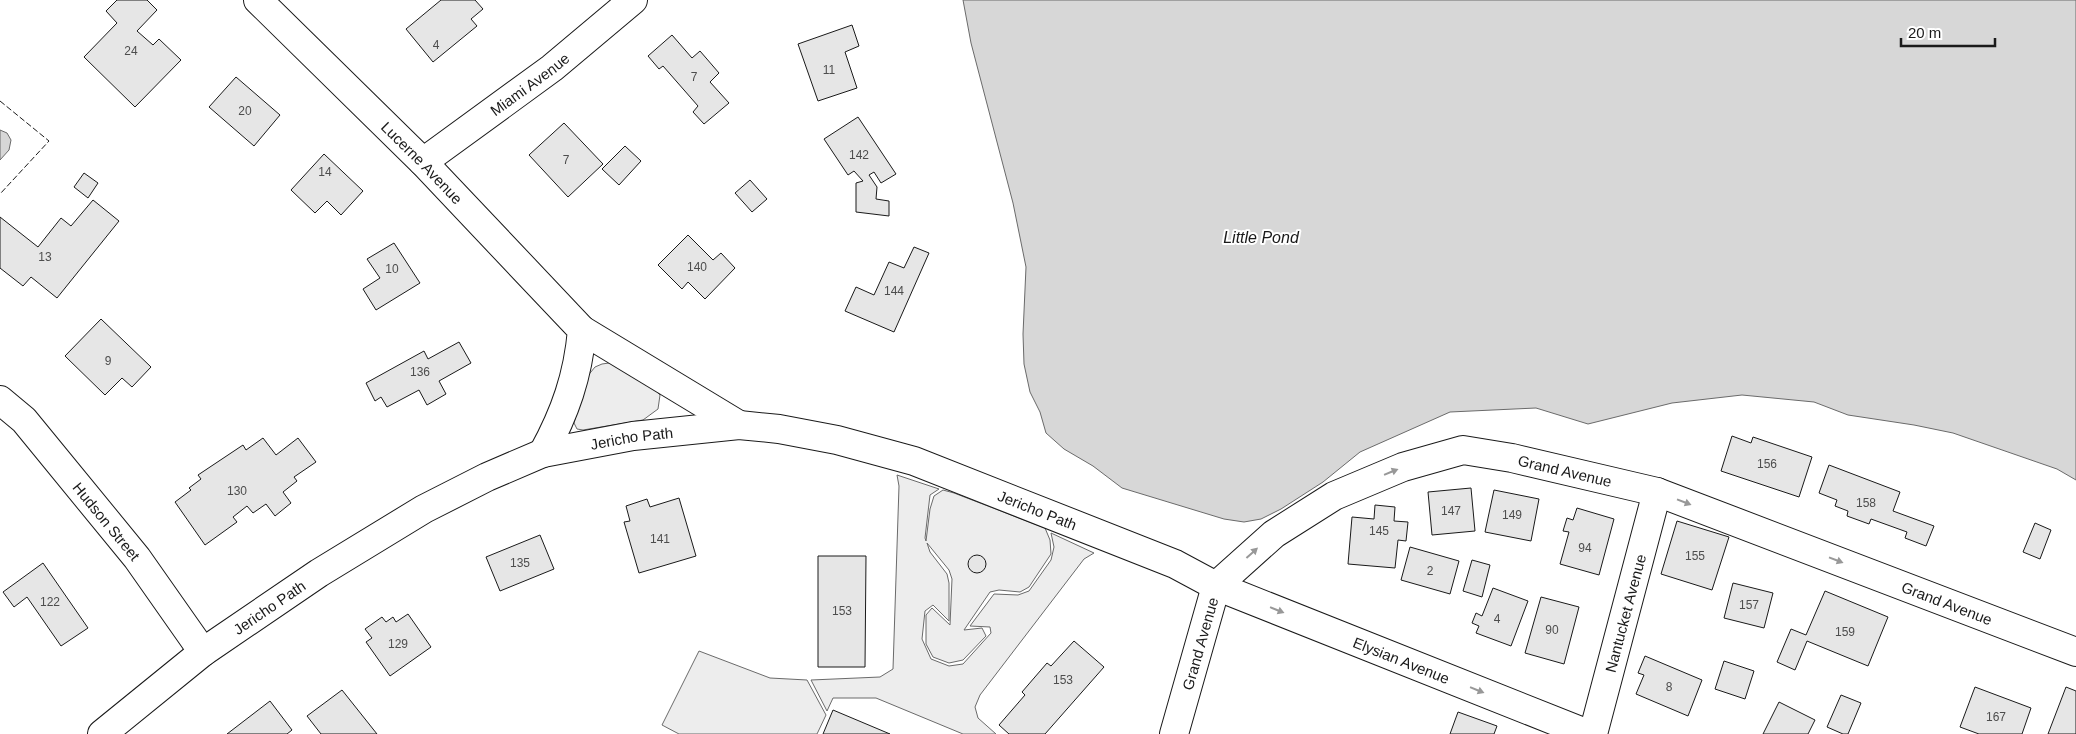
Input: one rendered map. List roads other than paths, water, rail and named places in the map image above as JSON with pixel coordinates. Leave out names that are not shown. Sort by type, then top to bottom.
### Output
[{"type":"street","name":"Lucerne Avenue","points":[[258,0],[423,162],[582,330],[739,425]]},
{"type":"street","name":"Miami Avenue","points":[[423,162],[552,68],[633,0]]},
{"type":"street","points":[[543,453],[560,422],[576,372],[582,330]]},
{"type":"street","name":"Hudson Street","points":[[0,400],[24,420],[137,558],[203,652]]},
{"type":"street","name":"Jericho Path","points":[[102,734],[203,652],[320,573],[424,509],[487,477],[543,453],[633,436],[739,425],[779,429],[837,440],[914,460],[1175,564],[1216,586]]},
{"type":"street","name":"Grand Avenue","points":[[1174,734],[1216,586],[1274,534],[1334,496],[1402,467],[1463,450],[1512,458],[1657,492],[2076,652]]},
{"type":"street","name":"Nantucket Avenue","points":[[1593,734],[1657,492]]},
{"type":"street","name":"Elysian Avenue","points":[[1216,586],[1588,734]]},
{"type":"water","name":"Little Pond","points":[[963,0],[2076,0],[2076,480],[2057,469],[1953,433],[1848,415],[1814,402],[1742,395],[1672,403],[1588,424],[1536,408],[1450,412],[1360,452],[1323,482],[1281,509],[1261,519],[1244,522],[1224,519],[1122,488],[1093,466],[1064,449],[1046,433],[1040,412],[1030,392],[1024,364],[1023,334],[1026,267],[1013,203],[971,43]]},
{"type":"water","points":[[0,130],[7,133],[11,140],[9,150],[0,160]]}]
